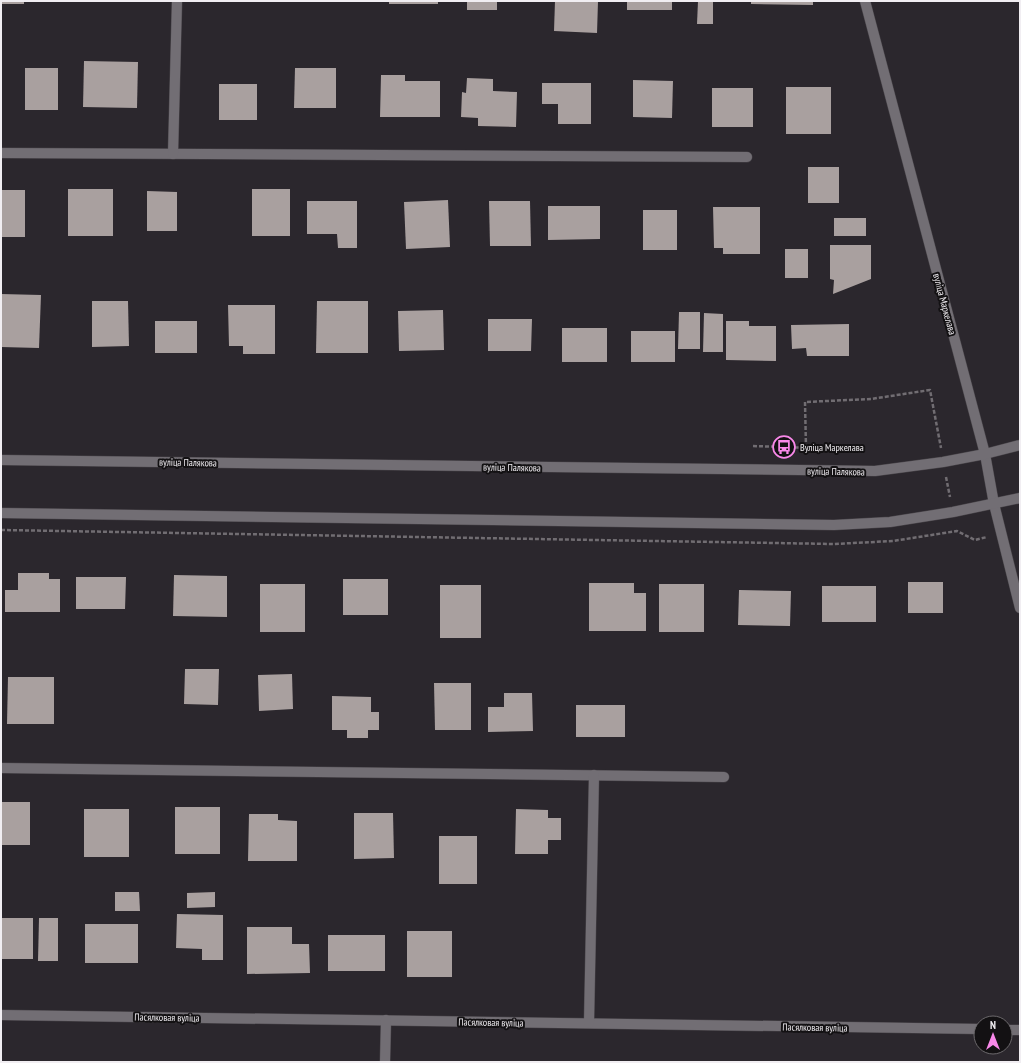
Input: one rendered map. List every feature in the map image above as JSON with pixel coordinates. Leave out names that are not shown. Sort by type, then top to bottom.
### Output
[{"type":"street","points":[[173,154],[177,1]]},
{"type":"street","name":"вуліца Маркелава","points":[[865,1],[986,454],[994,504],[1020,608]]},
{"type":"street","points":[[1,153],[747,157]]},
{"type":"street","name":"вуліца Палякова","points":[[1,460],[875,471],[943,462],[986,454],[1020,445]]},
{"type":"street","points":[[1,513],[834,525],[890,522],[1020,498]]},
{"type":"street","points":[[1,768],[724,776]]},
{"type":"street","points":[[589,1023],[594,774]]},
{"type":"street","name":"Пасялковая вуліца","points":[[1,1015],[973,1029]]},
{"type":"street","points":[[385,1062],[386,1020]]},
{"type":"path","points":[[806,448],[805,402],[871,399],[930,390],[941,449]]},
{"type":"path","points":[[753,446],[811,448]]},
{"type":"path","points":[[1,530],[834,544],[893,541],[957,531],[975,540],[991,536]]},
{"type":"building","points":[[1,1],[24,1],[24,4],[1,4]]},
{"type":"building","points":[[389,1],[438,1],[438,4],[389,4]]},
{"type":"building","points":[[467,1],[497,1],[497,10],[467,10]]},
{"type":"building","points":[[555,1],[598,1],[597,33],[554,31]]},
{"type":"building","points":[[627,1],[672,1],[672,10],[627,10]]},
{"type":"building","points":[[698,1],[713,1],[713,24],[697,24]]},
{"type":"building","points":[[751,1],[813,1],[813,5],[751,4]]},
{"type":"building","points":[[84,61],[138,62],[137,108],[83,107]]},
{"type":"building","points":[[25,68],[58,68],[58,110],[25,110]]},
{"type":"building","points":[[295,68],[336,68],[336,108],[294,108]]},
{"type":"building","points":[[381,75],[405,75],[405,81],[440,81],[440,117],[380,117]]},
{"type":"building","points":[[467,78],[493,79],[493,91],[517,92],[516,127],[478,126],[478,118],[461,117],[462,92],[466,93]]},
{"type":"building","points":[[633,80],[673,81],[672,118],[633,117]]},
{"type":"building","points":[[542,83],[591,83],[591,124],[558,124],[558,104],[542,104]]},
{"type":"building","points":[[219,84],[257,84],[257,120],[219,120]]},
{"type":"building","points":[[786,87],[831,87],[831,134],[786,134]]},
{"type":"building","points":[[712,88],[753,88],[753,127],[712,127]]},
{"type":"building","points":[[808,167],[839,167],[839,203],[808,203]]},
{"type":"building","points":[[68,189],[113,189],[113,236],[68,236]]},
{"type":"building","points":[[252,189],[290,189],[290,236],[252,236]]},
{"type":"building","points":[[1,190],[25,190],[25,237],[1,237]]},
{"type":"building","points":[[147,191],[177,192],[177,231],[147,231]]},
{"type":"building","points":[[448,200],[450,247],[406,249],[404,202]]},
{"type":"building","points":[[307,201],[357,201],[357,248],[338,248],[337,234],[307,234]]},
{"type":"building","points":[[489,201],[530,201],[531,246],[490,246]]},
{"type":"building","points":[[548,206],[600,206],[600,239],[548,240]]},
{"type":"building","points":[[713,207],[760,207],[760,254],[723,254],[723,248],[714,248]]},
{"type":"building","points":[[643,210],[677,210],[677,250],[643,250]]},
{"type":"building","points":[[834,218],[866,218],[866,236],[834,236]]},
{"type":"building","points":[[830,245],[871,245],[871,279],[833,294],[834,280],[830,279]]},
{"type":"building","points":[[785,249],[808,249],[808,278],[785,278]]},
{"type":"building","points":[[1,294],[41,295],[39,348],[1,347]]},
{"type":"building","points":[[92,301],[128,301],[129,346],[92,347]]},
{"type":"building","points":[[317,301],[368,301],[368,353],[316,353]]},
{"type":"building","points":[[228,305],[275,305],[275,354],[243,354],[243,346],[229,346]]},
{"type":"building","points":[[443,310],[444,350],[399,351],[398,311]]},
{"type":"building","points":[[679,312],[700,312],[700,349],[678,349]]},
{"type":"building","points":[[704,313],[723,314],[723,352],[703,352]]},
{"type":"building","points":[[488,319],[532,319],[531,351],[488,351]]},
{"type":"building","points":[[155,321],[197,321],[197,353],[155,353]]},
{"type":"building","points":[[726,321],[749,321],[749,326],[776,326],[776,361],[726,360]]},
{"type":"building","points":[[849,324],[849,356],[807,356],[806,348],[792,349],[791,325]]},
{"type":"building","points":[[562,328],[607,328],[607,362],[562,362]]},
{"type":"building","points":[[631,331],[675,331],[675,362],[631,362]]},
{"type":"building","points":[[18,573],[49,573],[49,579],[60,579],[60,612],[5,612],[5,590],[18,590]]},
{"type":"building","points":[[174,575],[227,576],[227,617],[173,616]]},
{"type":"building","points":[[76,577],[126,577],[125,609],[76,609]]},
{"type":"building","points":[[343,579],[388,579],[388,615],[343,615]]},
{"type":"building","points":[[908,582],[943,582],[943,613],[908,613]]},
{"type":"building","points":[[589,583],[634,583],[634,593],[646,593],[646,631],[589,631]]},
{"type":"building","points":[[260,584],[305,584],[305,632],[260,632]]},
{"type":"building","points":[[659,584],[704,584],[704,632],[659,632]]},
{"type":"building","points":[[440,585],[481,585],[481,638],[440,638]]},
{"type":"building","points":[[822,586],[876,586],[876,622],[822,622]]},
{"type":"building","points":[[739,590],[791,591],[790,626],[738,625]]},
{"type":"building","points":[[185,669],[219,669],[218,705],[184,704]]},
{"type":"building","points":[[292,674],[293,709],[259,711],[258,675]]},
{"type":"building","points":[[8,677],[54,677],[54,724],[7,724]]},
{"type":"building","points":[[434,683],[471,683],[471,730],[435,730]]},
{"type":"building","points":[[504,693],[532,693],[533,731],[488,732],[488,707],[504,707]]},
{"type":"building","points":[[332,696],[371,697],[371,712],[379,712],[379,730],[368,730],[368,738],[347,738],[347,730],[332,730]]},
{"type":"building","points":[[576,705],[625,705],[625,737],[576,737]]},
{"type":"building","points":[[1,802],[30,802],[30,845],[1,845]]},
{"type":"building","points":[[175,807],[220,807],[220,854],[175,854]]},
{"type":"building","points":[[84,809],[129,809],[129,857],[84,857]]},
{"type":"building","points":[[516,809],[548,810],[548,818],[561,818],[561,840],[548,840],[548,854],[515,854]]},
{"type":"building","points":[[354,813],[393,813],[394,858],[354,859]]},
{"type":"building","points":[[249,814],[278,814],[278,820],[297,821],[297,861],[248,861]]},
{"type":"building","points":[[439,836],[477,836],[477,884],[439,884]]},
{"type":"building","points":[[115,892],[139,892],[140,911],[115,911]]},
{"type":"building","points":[[215,892],[215,907],[187,908],[187,893]]},
{"type":"building","points":[[177,914],[223,915],[223,960],[202,960],[202,949],[176,948]]},
{"type":"building","points":[[1,918],[33,918],[33,959],[1,959]]},
{"type":"building","points":[[39,918],[58,918],[58,961],[38,961]]},
{"type":"building","points":[[85,924],[138,924],[138,963],[85,963]]},
{"type":"building","points":[[247,927],[292,927],[292,944],[309,944],[310,973],[247,974]]},
{"type":"building","points":[[407,931],[452,931],[452,977],[407,977]]},
{"type":"building","points":[[328,935],[385,935],[385,971],[328,971]]},
{"type":"place","name":"Вуліца Маркелава","points":[[784,447]]}]
